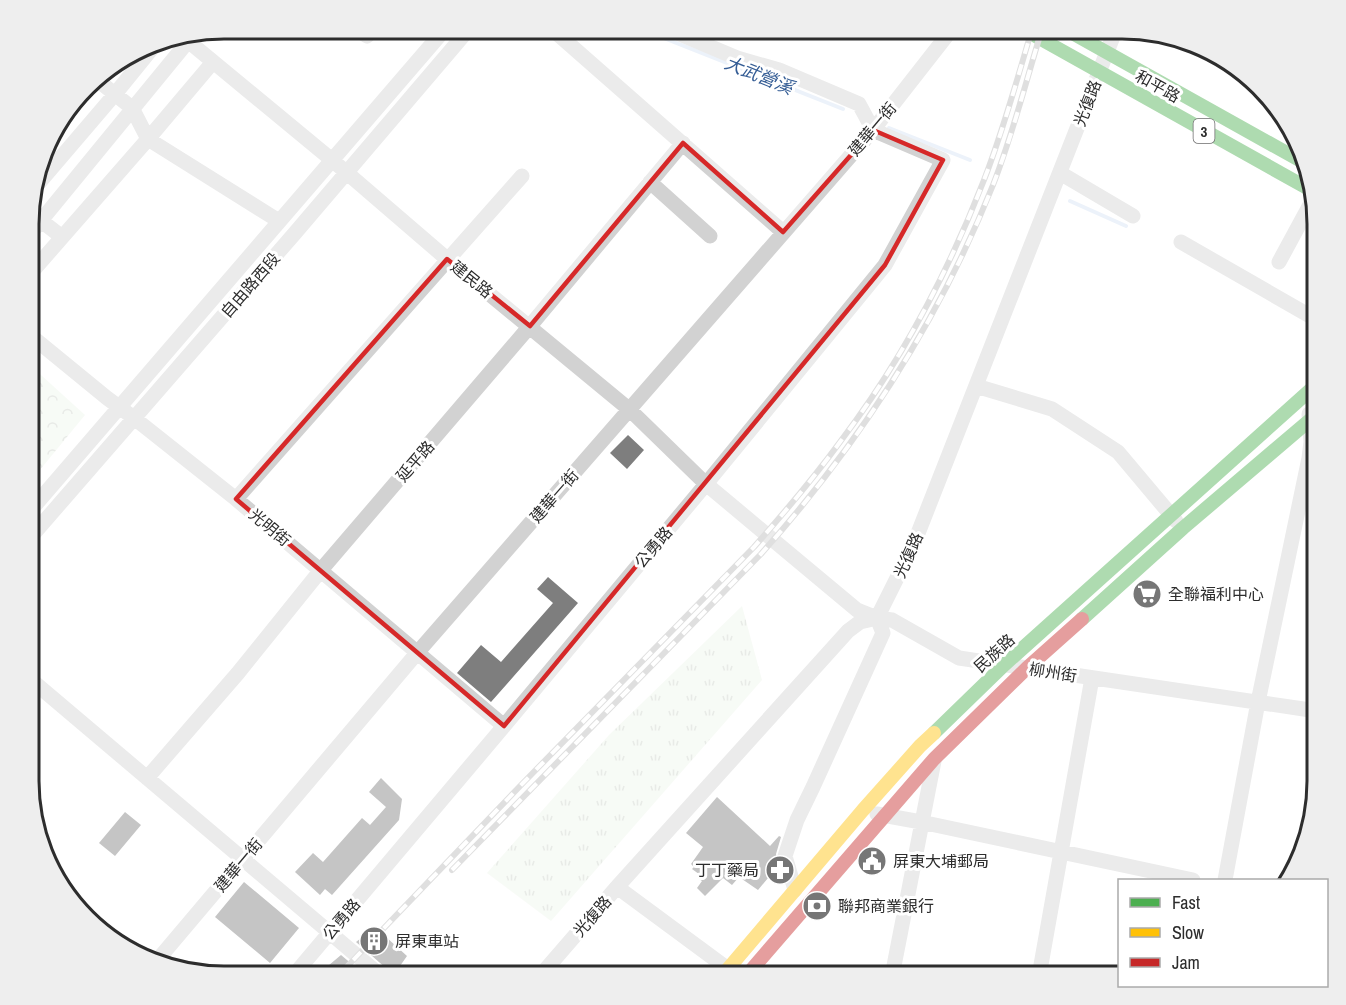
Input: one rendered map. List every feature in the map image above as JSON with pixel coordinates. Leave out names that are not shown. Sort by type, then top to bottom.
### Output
[{"type":"street","name":"自由路西段","points":[[39,500],[436,39]]},
{"type":"street","name":"自由路西段","points":[[39,529],[460,39]]},
{"type":"street","points":[[563,39],[783,232]]},
{"type":"street","points":[[692,39],[737,58],[779,70],[859,104],[873,130]]},
{"type":"street","name":"建華一街","points":[[162,955],[417,653],[873,130],[944,39]]},
{"type":"street","name":"和平路","points":[[1041,39],[1302,185]]},
{"type":"street","name":"和平路","points":[[1083,39],[1294,157]]},
{"type":"street","name":"光復路","points":[[549,966],[848,631],[860,622],[877,618],[913,546],[1112,39]]},
{"type":"street","name":"建民路","points":[[193,42],[213,62],[630,410],[706,484],[758,528]]},
{"type":"street","points":[[40,211],[132,108],[182,45]]},
{"type":"street","points":[[47,174],[145,57]]},
{"type":"street","points":[[39,264],[213,62]]},
{"type":"street","points":[[103,84],[132,108],[148,139],[279,221]]},
{"type":"street","name":"公勇路","points":[[302,966],[706,484],[885,265],[943,160],[873,130]]},
{"type":"street","name":"延平路","points":[[147,778],[238,673],[321,570],[683,143]]},
{"type":"street","points":[[1060,173],[1134,216]]},
{"type":"street","points":[[237,499],[522,176]]},
{"type":"street","points":[[650,182],[710,236]]},
{"type":"street","points":[[1279,262],[1307,211]]},
{"type":"street","points":[[39,220],[62,237]]},
{"type":"street","points":[[1181,242],[1307,314]]},
{"type":"street","name":"光明街","points":[[39,342],[237,499],[504,726]]},
{"type":"street","points":[[976,386],[1052,409],[1118,452],[1183,528]]},
{"type":"street","name":"民族路","points":[[731,966],[920,746],[1004,665],[1170,514],[1307,394]]},
{"type":"street","name":"民族路","points":[[760,966],[934,759],[1027,668],[1183,528],[1307,423]]},
{"type":"street","points":[[1225,879],[1258,702],[1307,468]]},
{"type":"street","name":"柳州街","points":[[758,528],[857,610],[877,618],[892,620],[959,658],[1307,709]]},
{"type":"street","points":[[795,890],[785,856],[797,820],[884,633],[877,618]]},
{"type":"street","points":[[1041,966],[1092,678]]},
{"type":"street","points":[[39,686],[369,966]]},
{"type":"street","points":[[894,966],[934,759]]},
{"type":"street","points":[[863,810],[1188,879]]},
{"type":"street","points":[[617,887],[716,966]]},
{"type":"highlighted area","points":[[873,130],[943,160],[885,265],[504,726],[236,499],[447,259],[530,326],[683,143],[783,232]]},
{"type":"green space","points":[[39,373],[85,415],[39,471]]},
{"type":"green space","points":[[742,606],[762,680],[551,921],[487,873],[609,735]]},
{"type":"building","points":[[628,435],[644,450],[627,469],[610,453]]},
{"type":"building","points":[[548,577],[578,603],[491,702],[457,673],[481,645],[501,662],[553,603],[537,589]]},
{"type":"building","points":[[381,778],[402,799],[399,820],[332,895],[325,889],[320,895],[295,872],[313,853],[323,862],[362,818],[370,825],[386,807],[369,792]]},
{"type":"building","points":[[717,797],[770,846],[779,836],[781,837],[776,854],[778,866],[758,890],[739,877],[732,885],[723,878],[705,896],[697,888],[702,881],[699,879],[703,877],[692,869],[694,867],[691,864],[703,847],[686,833]]},
{"type":"building","points":[[125,812],[141,825],[115,856],[99,843]]},
{"type":"building","points":[[244,882],[299,928],[270,963],[215,917]]},
{"type":"building","points":[[375,927],[407,956],[400,966],[384,966],[356,942]]},
{"type":"building","points":[[341,955],[354,966],[328,966]]},
{"type":"waterway","name":"大武營溪","points":[[666,39],[843,109]]},
{"type":"waterway","name":"大武營溪","points":[[889,128],[970,160]]},
{"type":"waterway","name":"大武營溪","points":[[1070,201],[1126,226]]},
{"type":"railway","points":[[348,966],[754,547],[840,442],[883,381],[921,316],[955,249],[991,162],[1029,39]]},
{"type":"railway","points":[[452,870],[761,554],[797,512],[863,425],[921,333],[971,236],[1007,146],[1039,39]]},
{"type":"traffic: fast","points":[[1041,39],[1302,185]]},
{"type":"traffic: fast","points":[[1083,39],[1294,157]]},
{"type":"traffic: fast","points":[[934,733],[1004,665],[1307,393]]},
{"type":"traffic: fast","points":[[1082,619],[1183,528],[1307,423]]},
{"type":"traffic: slow","points":[[730,966],[863,810],[934,733]]},
{"type":"traffic: jam","points":[[755,966],[934,759],[1027,668],[1082,619]]},
{"type":"place","name":"全聯福利中心","points":[[1147,594]]},
{"type":"place","name":"屏東大埔郵局","points":[[872,861]]},
{"type":"place","name":"丁丁藥局","points":[[780,870]]},
{"type":"place","name":"聯邦商業銀行","points":[[817,906]]},
{"type":"place","name":"屏東車站","points":[[374,941]]}]
